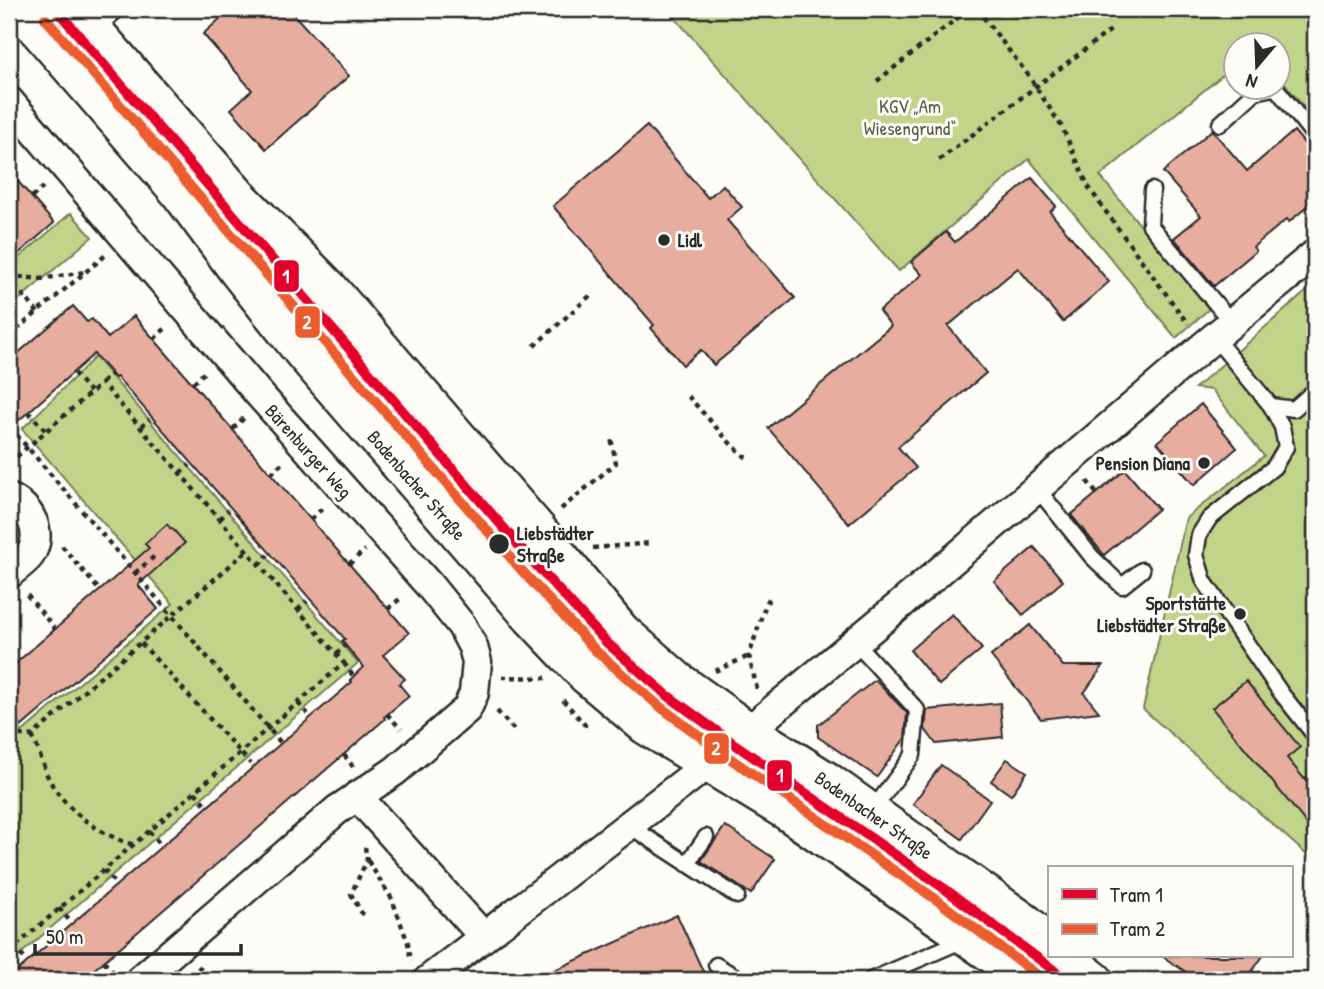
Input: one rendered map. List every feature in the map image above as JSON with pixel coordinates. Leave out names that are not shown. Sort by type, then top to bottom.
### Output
[{"type":"street","name":"Bodenbacher Straße","points":[[19,9],[179,193],[304,355],[586,676],[645,726],[788,813],[1025,980]]},
{"type":"street","name":"Bodenbacher Straße","points":[[96,16],[238,195],[329,287],[538,529],[622,631],[678,680],[748,730],[827,780],[1026,922],[1048,941]]},
{"type":"street","name":"Bärenburger Weg","points":[[9,101],[258,393],[429,585],[462,625],[477,662],[474,693],[467,709],[395,771],[347,803],[141,980]]},
{"type":"street","points":[[420,974],[484,937],[707,765],[854,640],[900,605],[1212,329],[1315,254]]},
{"type":"street","points":[[9,498],[19,502],[35,523],[36,535],[30,556],[17,584]]},
{"type":"street","points":[[347,803],[484,937]]},
{"type":"street","points":[[1068,958],[1095,980]]},
{"type":"lane","points":[[1220,124],[1244,102]]},
{"type":"lane","points":[[1286,102],[1315,136]]},
{"type":"lane","points":[[1152,190],[1150,225],[1212,329],[1271,406],[1282,427],[1286,447],[1274,467],[1209,519],[1199,535],[1196,555],[1204,581],[1281,693],[1315,736]]},
{"type":"lane","points":[[1271,406],[1294,408],[1315,390]]},
{"type":"lane","points":[[1036,487],[1092,557],[1122,586],[1142,570]]},
{"type":"lane","points":[[854,640],[917,710],[913,755],[871,813]]},
{"type":"lane","points":[[628,825],[737,896]]},
{"type":"lane","points":[[687,864],[706,837]]},
{"type":"lane","points":[[871,980],[968,938]]},
{"type":"lane","points":[[716,965],[741,980]]},
{"type":"path","points":[[877,81],[968,9]]},
{"type":"path","points":[[977,9],[1062,127],[1088,186],[1212,329]]},
{"type":"path","points":[[939,160],[1112,29]]},
{"type":"path","points":[[9,336],[127,239]]},
{"type":"path","points":[[9,277],[41,279],[85,272]]},
{"type":"path","points":[[9,277],[38,312]]},
{"type":"path","points":[[534,346],[593,293]]},
{"type":"path","points":[[74,373],[91,393]]},
{"type":"path","points":[[9,463],[111,373]]},
{"type":"path","points":[[102,383],[353,676]]},
{"type":"path","points":[[688,396],[749,460]]},
{"type":"path","points":[[29,411],[46,431]]},
{"type":"path","points":[[141,427],[150,419]]},
{"type":"path","points":[[10,427],[281,743]]},
{"type":"path","points":[[557,513],[615,463],[611,438]]},
{"type":"path","points":[[180,473],[190,465]]},
{"type":"path","points":[[1089,484],[1097,494]]},
{"type":"path","points":[[220,519],[229,510]]},
{"type":"path","points":[[582,549],[652,542]]},
{"type":"path","points":[[61,544],[100,590]]},
{"type":"path","points":[[349,564],[368,547]]},
{"type":"path","points":[[9,734],[32,736],[247,551]]},
{"type":"path","points":[[135,573],[156,555]]},
{"type":"path","points":[[259,565],[268,555]]},
{"type":"path","points":[[17,584],[55,629]]},
{"type":"path","points":[[388,609],[406,593]]},
{"type":"path","points":[[758,691],[749,656],[770,596]]},
{"type":"path","points":[[298,610],[307,601]]},
{"type":"path","points":[[141,642],[251,764]]},
{"type":"path","points":[[336,654],[345,646]]},
{"type":"path","points":[[708,676],[749,656]]},
{"type":"path","points":[[9,952],[344,663]]},
{"type":"path","points":[[477,678],[556,677]]},
{"type":"path","points":[[298,703],[308,714]]},
{"type":"path","points":[[387,714],[407,737]]},
{"type":"path","points":[[32,736],[49,778],[67,804],[95,828],[134,845]]},
{"type":"path","points":[[1305,780],[1315,772]]},
{"type":"path","points":[[195,792],[205,804]]},
{"type":"path","points":[[347,803],[363,840],[367,860],[393,899],[420,974]]},
{"type":"path","points":[[149,831],[159,843]]},
{"type":"path","points":[[365,919],[351,894],[367,860]]},
{"type":"path","points":[[104,870],[114,882]]},
{"type":"path","points":[[59,908],[69,920]]},
{"type":"path","points":[[14,947],[24,958]]},
{"type":"green space","name":"KGV „Am Wiesengrund“","points":[[667,9],[1315,9],[1315,121],[1292,92],[1292,32],[1222,32],[1222,76],[1100,176],[1209,309],[1176,338],[1029,159],[899,271]]},
{"type":"green space","points":[[71,213],[92,237],[9,308],[9,257],[14,262]]},
{"type":"green space","name":"Sportstätte Liebstädter Straße","points":[[1315,284],[1315,862],[1143,709],[1186,518],[1264,456],[1212,390],[1195,388]]},
{"type":"green space","points":[[95,357],[358,663],[9,964],[9,717],[22,732],[173,604],[22,429]]},
{"type":"building","points":[[231,9],[289,9],[349,76],[266,149],[231,109],[252,90],[203,34]]},
{"type":"building","name":"Lidl","points":[[647,126],[708,198],[723,185],[742,207],[727,220],[795,298],[714,365],[701,350],[683,365],[651,328],[654,325],[553,206]]},
{"type":"building","points":[[1212,130],[1247,171],[1294,131],[1315,156],[1315,200],[1253,247],[1256,251],[1214,286],[1174,238],[1201,216],[1163,172]]},
{"type":"building","points":[[9,171],[54,223],[9,262]]},
{"type":"building","points":[[1032,178],[1056,206],[1050,212],[1109,282],[1063,322],[1018,268],[948,326],[986,373],[898,447],[916,468],[849,524],[768,428],[891,326],[879,311],[922,275],[911,262],[946,232],[955,242]]},
{"type":"building","points":[[73,306],[87,322],[92,319],[108,338],[134,316],[409,633],[383,655],[405,679],[399,684],[409,696],[82,980],[9,980],[352,682],[350,680],[363,667],[342,641],[345,639],[94,354],[9,429],[9,361]]},
{"type":"building","points":[[1201,404],[1237,448],[1194,485],[1157,442]]},
{"type":"building","points":[[1125,470],[1158,509],[1104,555],[1071,515]]},
{"type":"building","points":[[167,524],[185,543],[138,585],[158,609],[21,727],[9,713],[9,669],[149,548],[145,544]]},
{"type":"building","points":[[1034,547],[1063,581],[1023,615],[994,581]]},
{"type":"building","points":[[952,614],[982,649],[939,685],[910,650]]},
{"type":"building","points":[[1030,625],[1063,666],[1103,666],[1084,693],[1099,712],[1041,719],[991,656]]},
{"type":"building","points":[[875,680],[907,713],[905,738],[877,777],[818,737],[818,725]]},
{"type":"building","points":[[1246,681],[1300,747],[1287,758],[1315,792],[1315,834],[1212,708]]},
{"type":"building","points":[[1000,703],[1003,737],[936,744],[925,729],[927,710]]},
{"type":"building","points":[[1007,759],[1027,772],[1011,795],[991,781]]},
{"type":"building","points":[[941,765],[990,800],[962,839],[913,804]]},
{"type":"building","points":[[725,826],[775,859],[751,894],[701,861]]},
{"type":"building","points":[[677,915],[707,980],[532,980]]},
{"type":"building","points":[[1165,958],[1262,958],[1246,980],[1198,980]]},
{"type":"tram line","name":"1","points":[[56,9],[534,563],[606,642],[667,695],[945,889],[1067,980]]},
{"type":"tram line","name":"2","points":[[45,18],[523,572],[596,651],[659,706],[725,755],[937,900],[1044,980]]},
{"type":"place","name":"Lidl","points":[[664,240]]},
{"type":"place","name":"Pension Diana","points":[[1204,463]]},
{"type":"place","name":"Liebstädter Straße","points":[[499,544]]},
{"type":"place","name":"Sportstätte Liebstädter Straße","points":[[1240,614]]}]
